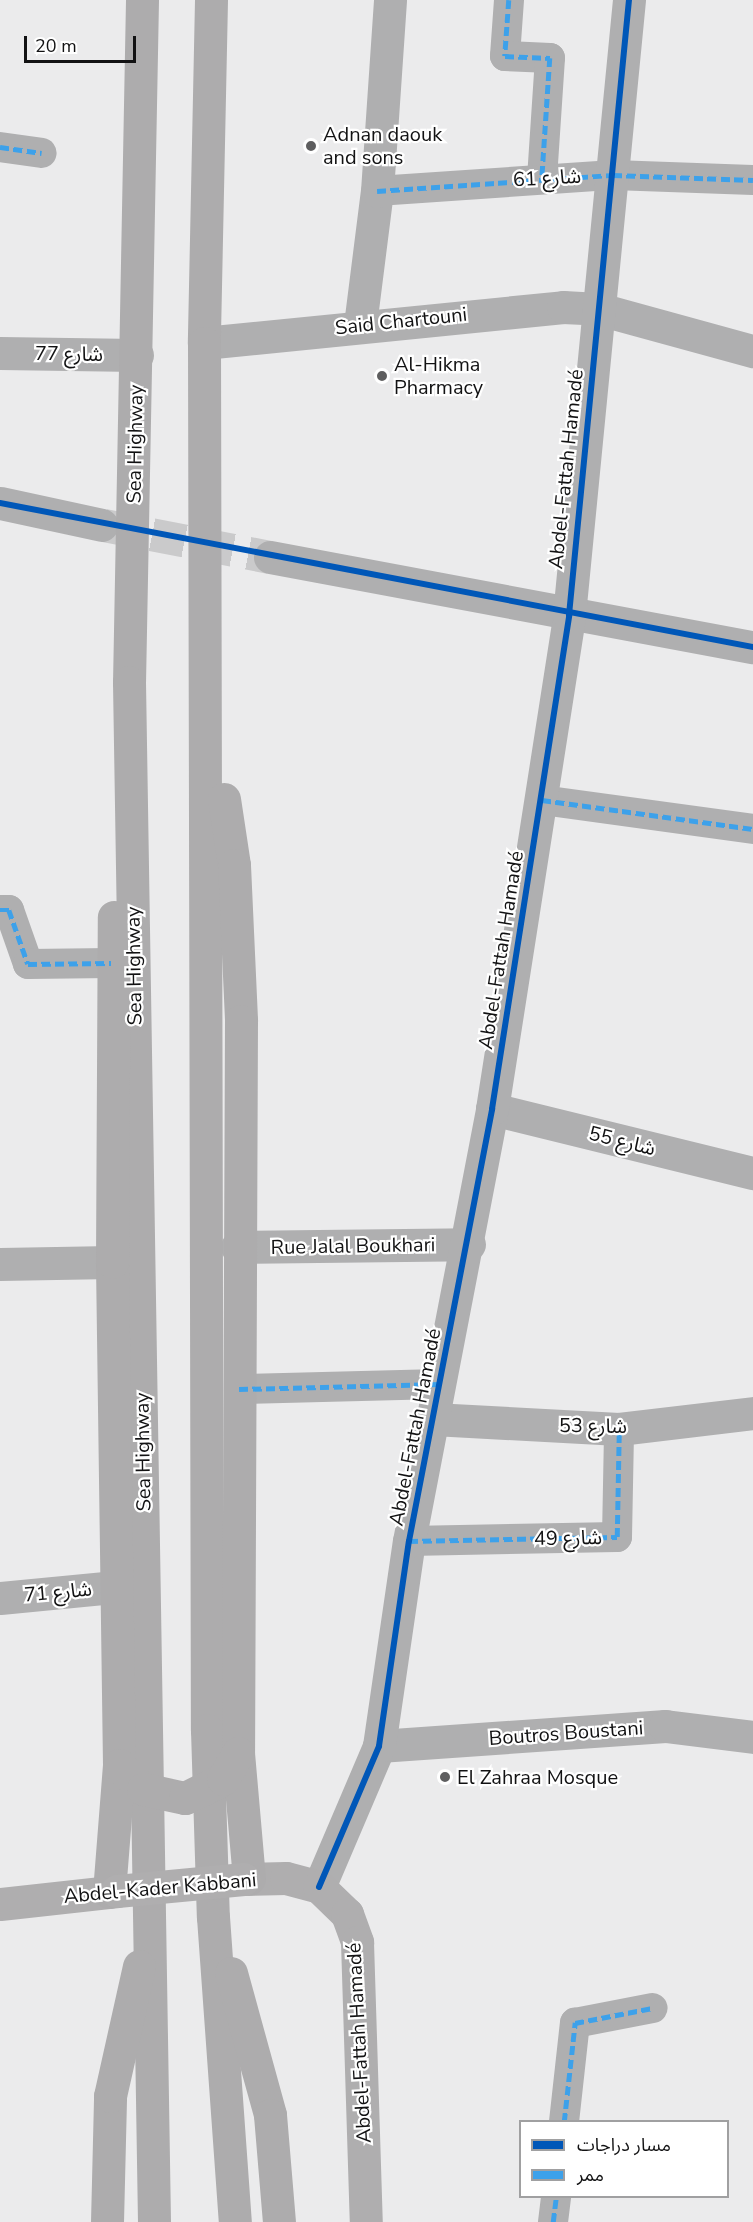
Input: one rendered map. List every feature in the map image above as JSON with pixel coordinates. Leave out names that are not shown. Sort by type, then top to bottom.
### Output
[{"type":"highway","name":"Sea Highway","points":[[142,0],[138,355],[129,682],[154,2222]]},
{"type":"highway","points":[[211,0],[204,343],[207,685],[207,1730],[213,1917],[235,2222]]},
{"type":"highway","points":[[113,1892],[120,1765],[112,1262],[111,963],[129,682]]},
{"type":"highway","points":[[207,685],[234,864],[241,1021],[237,1247],[238,1753],[246,1879]]},
{"type":"highway","points":[[120,1765],[144,1789],[185,1798],[222,1779],[238,1753]]},
{"type":"highway","points":[[213,1917],[262,2080],[277,2158],[279,2222]]},
{"type":"highway","points":[[107,2222],[110,2096],[120,2035],[148,1932]]},
{"type":"main road","name":"Abdel-Kader Kabbani","points":[[0,1904],[246,1879],[286,1878],[319,1887]]},
{"type":"main road","name":"Abdel-Fattah Hamadé","points":[[319,1887],[347,1914],[357,1942],[366,2222]]},
{"type":"street","points":[[360,325],[378,191],[390,0]]},
{"type":"street","points":[[509,0],[505,56],[550,58],[542,178]]},
{"type":"street","name":"Abdel-Fattah Hamadé","points":[[319,1887],[379,1746],[409,1541],[469,1244],[492,1109],[542,800],[569,615],[629,0]]},
{"type":"street","points":[[0,147],[42,153]]},
{"type":"street","name":"شارع 61","points":[[378,191],[542,178],[613,175],[753,180]]},
{"type":"street","name":"Said Chartouni","points":[[204,343],[529,308],[599,309],[753,351]]},
{"type":"street","name":"شارع 77","points":[[0,353],[138,355]]},
{"type":"street","points":[[0,503],[102,525]]},
{"type":"street","points":[[270,557],[569,615],[753,647]]},
{"type":"street","points":[[542,800],[753,829]]},
{"type":"street","points":[[0,910],[9,910],[28,963],[111,963]]},
{"type":"street","name":"شارع 55","points":[[492,1109],[753,1173]]},
{"type":"street","name":"Rue Jalal Boukhari","points":[[237,1247],[469,1244]]},
{"type":"street","points":[[0,1264],[112,1262]]},
{"type":"street","points":[[239,1389],[440,1384]]},
{"type":"street","name":"شارع 53","points":[[433,1419],[619,1428],[753,1413]]},
{"type":"street","name":"شارع 49","points":[[409,1541],[617,1537],[619,1428]]},
{"type":"street","name":"شارع 71","points":[[0,1598],[116,1587]]},
{"type":"street","name":"Boutros Boustani","points":[[379,1746],[665,1726],[753,1737]]},
{"type":"street","points":[[564,2120],[575,2023],[653,2008]]},
{"type":"street","points":[[553,2222],[556,2198]]},
{"type":"tunnel","points":[[104,525],[270,557]]},
{"type":"marked path","points":[[509,0],[505,56],[550,58],[542,178]]},
{"type":"marked path","points":[[0,147],[42,153]]},
{"type":"marked path","points":[[377,191],[613,175],[753,180]]},
{"type":"marked path","points":[[542,800],[753,829]]},
{"type":"marked path","points":[[0,910],[9,910],[28,964],[111,963]]},
{"type":"marked path","points":[[239,1389],[440,1384]]},
{"type":"marked path","points":[[409,1541],[617,1537],[619,1429]]},
{"type":"marked path","points":[[564,2120],[575,2023],[653,2008]]},
{"type":"marked path","points":[[553,2222],[556,2198]]},
{"type":"cycle path","points":[[319,1887],[379,1746],[409,1541],[492,1109],[569,615],[629,0]]},
{"type":"cycle path","points":[[0,503],[753,647]]},
{"type":"place","name":"Adnan daouk and sons","points":[[311,146]]},
{"type":"place","name":"Al-Hikma Pharmacy","points":[[382,376]]},
{"type":"place","name":"El Zahraa Mosque","points":[[445,1777]]}]
